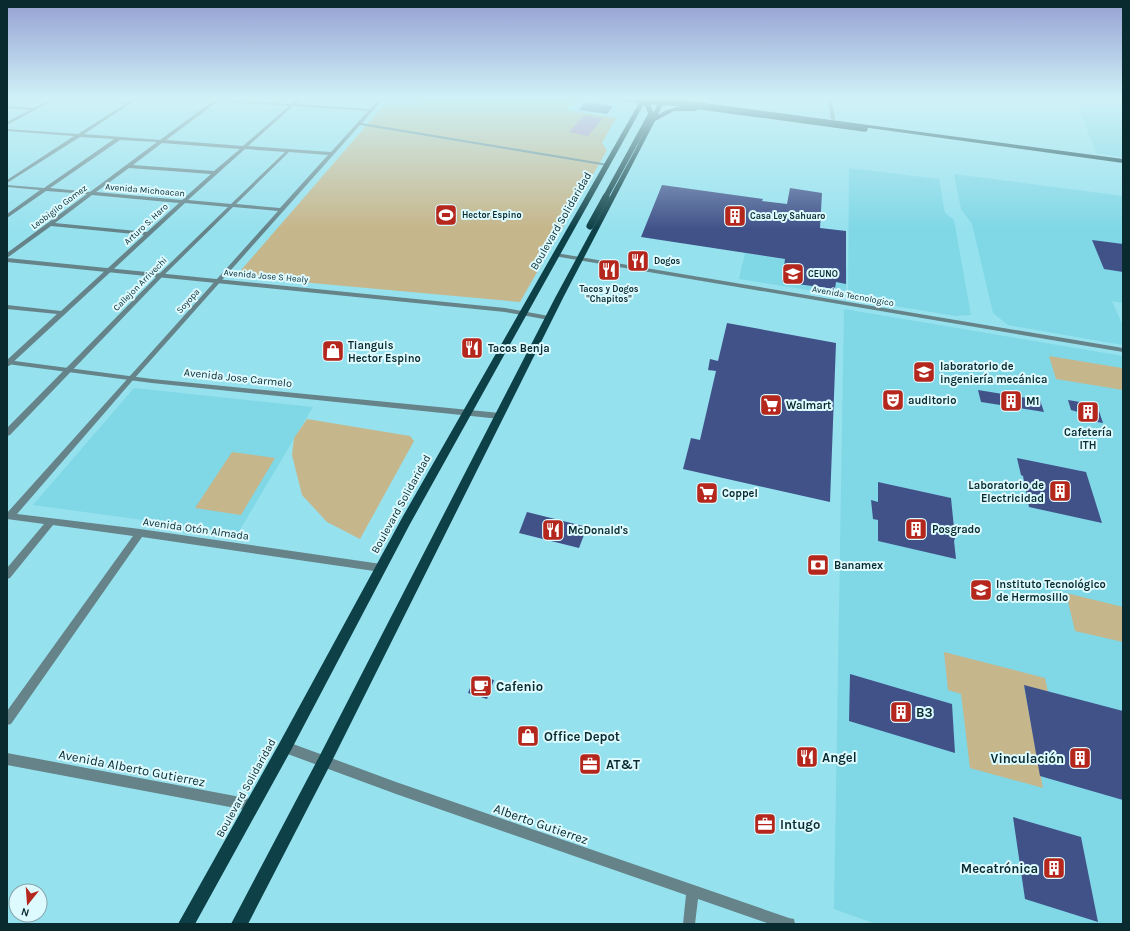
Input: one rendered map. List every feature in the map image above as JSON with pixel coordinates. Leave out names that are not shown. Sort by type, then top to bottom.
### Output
[{"type":"main road","name":"Boulevard Solidaridad","points":[[186,924],[251,805],[285,747],[467,412],[620,142]]},
{"type":"main road","points":[[589,242],[587,233],[590,226],[636,142]]},
{"type":"main road","points":[[239,924],[324,762],[549,318],[642,142]]},
{"type":"main road","points":[[935,142],[939,143]]},
{"type":"main road","points":[[960,142],[1123,167]]},
{"type":"main road","points":[[979,142],[1123,161]]},
{"type":"main road","points":[[999,142],[1055,152]]},
{"type":"main road","points":[[1005,152],[1036,154]]},
{"type":"street","points":[[7,182],[67,142]]},
{"type":"street","points":[[7,216],[114,142]]},
{"type":"street","name":"Leobigilo Gomez","points":[[7,256],[159,142]]},
{"type":"street","points":[[181,142],[333,154]]},
{"type":"street","name":"Arturo S. Haro","points":[[8,363],[249,142]]},
{"type":"street","name":"Soyopa","points":[[8,516],[343,142]]},
{"type":"street","points":[[471,142],[608,165]]},
{"type":"street","name":"Callejon Arrivechi","points":[[7,433],[160,276],[288,151]]},
{"type":"street","points":[[127,166],[215,174]]},
{"type":"street","name":"Avenida Michoacan","points":[[7,186],[282,210]]},
{"type":"street","points":[[49,224],[149,234]]},
{"type":"street","name":"Avenida Tecnologico","points":[[556,255],[1123,350]]},
{"type":"street","name":"Avenida Jose S Healy","points":[[7,260],[352,294],[522,313],[549,318]]},
{"type":"street","points":[[7,307],[63,313]]},
{"type":"street","name":"Avenida Jose Carmelo","points":[[8,363],[70,369],[131,378],[500,416]]},
{"type":"street","name":"Avenida Otón Almada","points":[[8,516],[140,533],[381,568]]},
{"type":"street","points":[[7,575],[51,522]]},
{"type":"street","points":[[7,720],[140,533]]},
{"type":"street","name":"Alberto Gutierrez","points":[[285,747],[324,762],[786,923]]},
{"type":"street","name":"Avenida Alberto Gutierrez","points":[[7,759],[251,805]]},
{"type":"street","points":[[689,924],[693,891]]},
{"type":"shaded area","points":[[352,142],[602,142],[607,150],[520,302],[236,276]]},
{"type":"shaded area","points":[[1092,142],[1123,142],[1123,157],[1096,153]]},
{"type":"shaded area","points":[[849,168],[939,179],[945,213],[954,220],[971,315],[955,316],[848,298]]},
{"type":"shaded area","points":[[954,174],[1123,196],[1123,303],[1112,301],[1123,326],[1123,345],[1008,325],[993,313],[972,224],[961,209]]},
{"type":"shaded area","name":"CEUNO","points":[[745,253],[847,269],[846,296],[739,279]]},
{"type":"shaded area","name":"Instituto Tecnológico de Hermosillo","points":[[844,309],[1123,356],[1123,924],[876,924],[834,909]]},
{"type":"shaded area","points":[[1049,356],[1122,368],[1123,390],[1056,379]]},
{"type":"shaded area","points":[[134,388],[313,407],[238,533],[33,505]]},
{"type":"shaded area","points":[[307,419],[410,436],[414,441],[360,539],[327,522],[302,495],[292,455],[294,438]]},
{"type":"shaded area","points":[[232,452],[275,458],[241,515],[195,508]]},
{"type":"shaded area","points":[[1066,593],[1123,607],[1123,642],[1075,631]]},
{"type":"shaded area","points":[[944,652],[1045,678],[1048,692],[1024,686],[1043,788],[970,768],[961,694],[948,690]]},
{"type":"building","name":"Casa Ley Sahuaro","points":[[662,185],[763,199],[762,201],[787,204],[790,188],[822,193],[820,228],[846,231],[846,284],[836,282],[835,289],[782,282],[785,259],[641,237]]},
{"type":"building","points":[[1092,240],[1123,244],[1123,272],[1104,269]]},
{"type":"building","name":"Walmart","points":[[727,323],[836,343],[830,502],[683,469],[691,438],[700,440],[716,371],[708,370],[710,359],[718,361]]},
{"type":"building","name":"M1","points":[[978,390],[1040,400],[1044,412],[981,402]]},
{"type":"building","name":"Cafetería ITH","points":[[1068,400],[1092,404],[1093,410],[1099,411],[1103,423],[1080,419],[1078,412],[1071,410]]},
{"type":"building","name":"Laboratorio de Electricidad","points":[[1017,458],[1086,472],[1102,523],[1029,507],[1023,476],[1021,475]]},
{"type":"building","name":"Posgrado","points":[[878,482],[951,498],[956,559],[878,541],[878,520],[873,519],[871,500],[878,502]]},
{"type":"building","name":"McDonald's","points":[[527,512],[587,527],[579,548],[519,533]]},
{"type":"building","name":"B3","points":[[850,674],[952,704],[955,753],[849,721]]},
{"type":"building","name":"Cafenio","points":[[475,675],[494,680],[487,699],[468,693]]},
{"type":"building","name":"Vinculación","points":[[1024,685],[1123,711],[1123,800],[1040,776]]},
{"type":"building","name":"Mecatrónica","points":[[1013,817],[1081,837],[1098,922],[1025,899]]},
{"type":"place","name":"Hector Espino","points":[[446,215]]},
{"type":"place","name":"Casa Ley Sahuaro","points":[[735,216]]},
{"type":"place","name":"Dogos","points":[[638,261]]},
{"type":"place","name":"Tacos y Dogos \"Chapitos\"","points":[[609,270]]},
{"type":"place","name":"CEUNO","points":[[793,274]]},
{"type":"place","name":"Tacos Benja","points":[[472,348]]},
{"type":"place","name":"Tianguis Hector Espino","points":[[333,351]]},
{"type":"place","name":"laboratorio de ingeniería mecánica","points":[[924,372]]},
{"type":"place","name":"auditorio","points":[[893,400]]},
{"type":"place","name":"M1","points":[[1011,401]]},
{"type":"place","name":"Walmart","points":[[771,405]]},
{"type":"place","name":"Cafetería ITH","points":[[1088,412]]},
{"type":"place","name":"Laboratorio de Electricidad","points":[[1060,491]]},
{"type":"place","name":"Coppel","points":[[707,493]]},
{"type":"place","name":"Posgrado","points":[[916,529]]},
{"type":"place","name":"McDonald's","points":[[553,530]]},
{"type":"place","name":"Banamex","points":[[818,565]]},
{"type":"place","name":"Instituto Tecnológico de Hermosillo","points":[[981,590]]},
{"type":"place","name":"Cafenio","points":[[481,686]]},
{"type":"place","name":"B3","points":[[901,712]]},
{"type":"place","name":"Office Depot","points":[[528,736]]},
{"type":"place","name":"Angel","points":[[807,757]]},
{"type":"place","name":"Vinculación","points":[[1080,758]]},
{"type":"place","name":"AT&T","points":[[590,764]]},
{"type":"place","name":"Intugo","points":[[765,824]]},
{"type":"place","name":"Mecatrónica","points":[[1054,868]]}]
